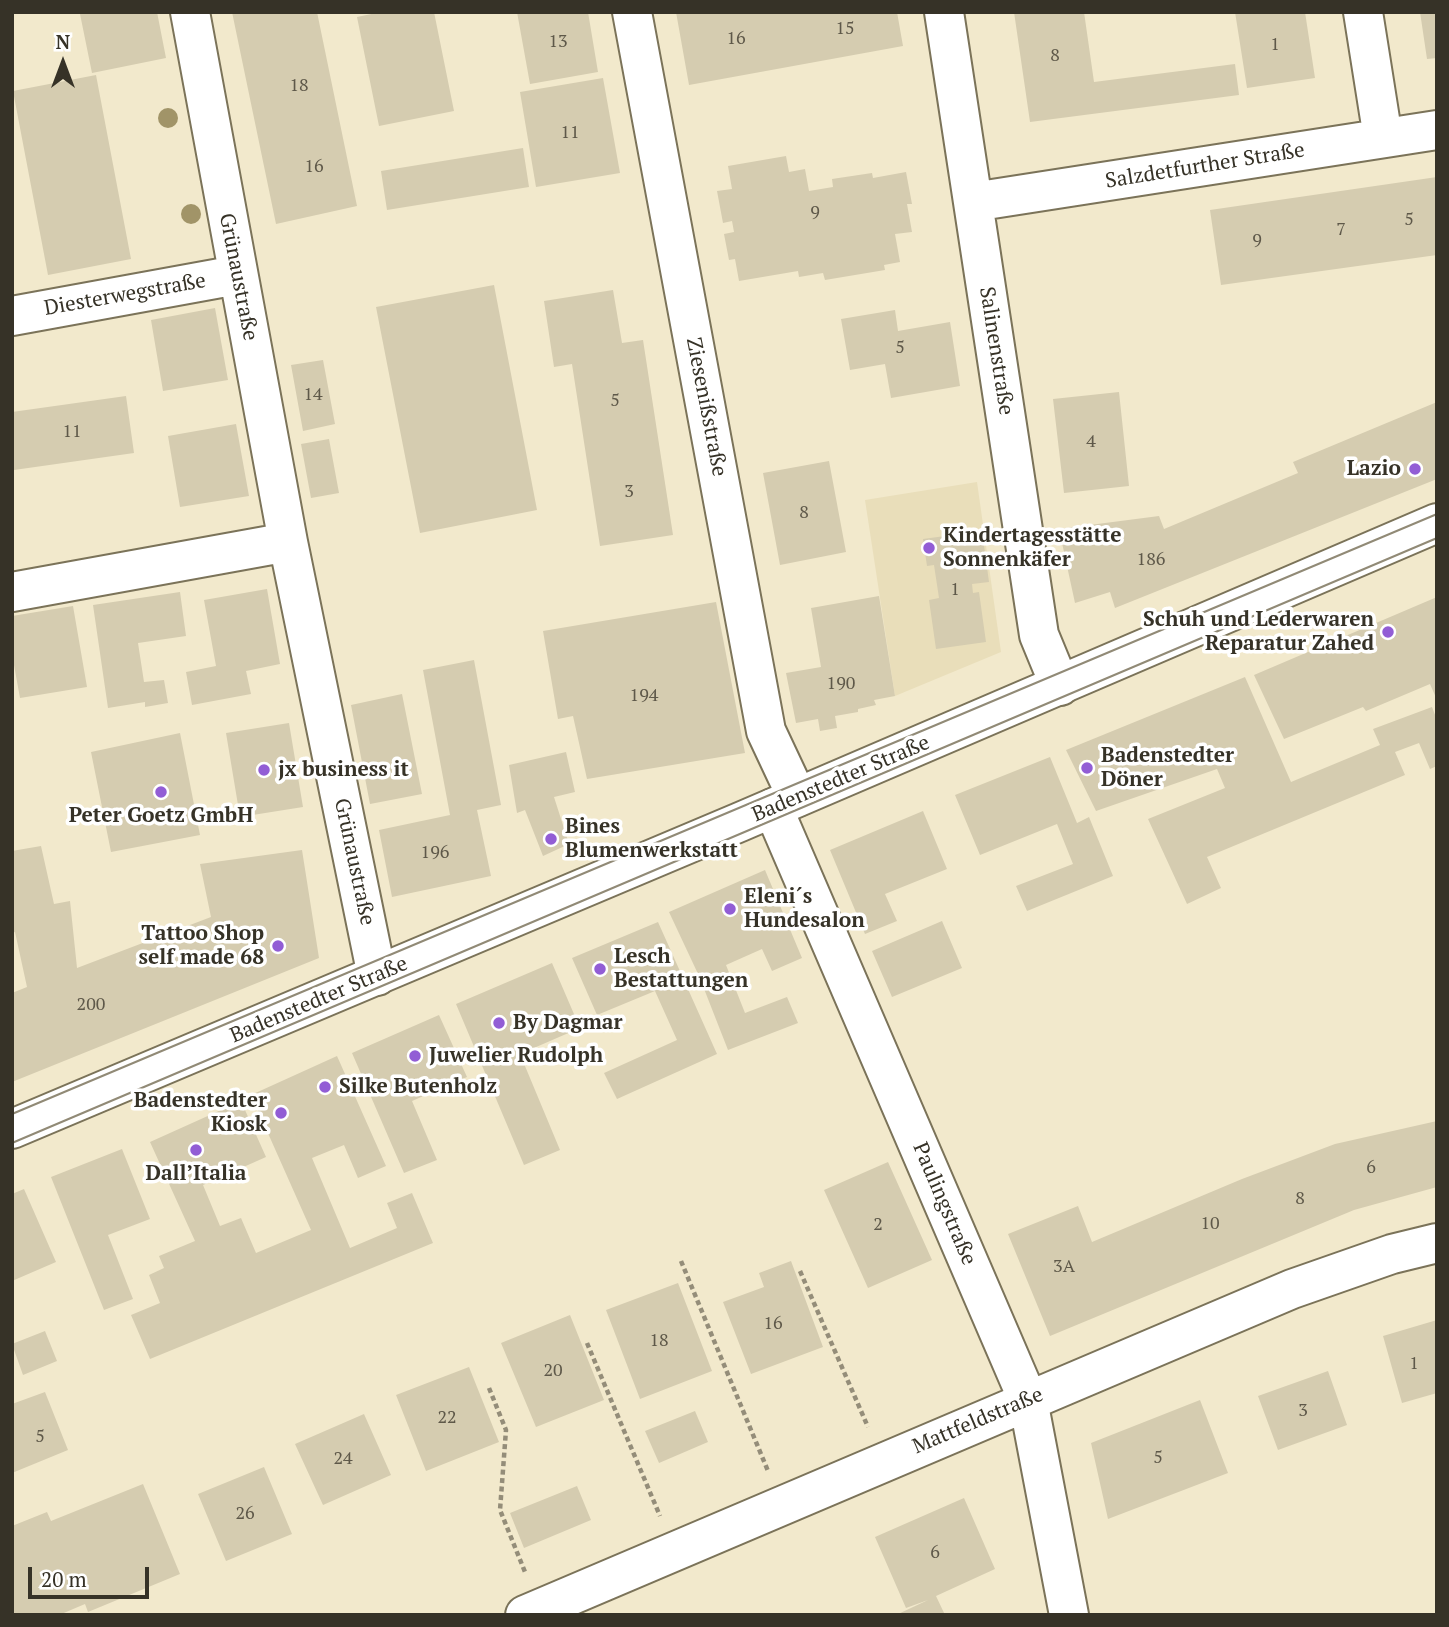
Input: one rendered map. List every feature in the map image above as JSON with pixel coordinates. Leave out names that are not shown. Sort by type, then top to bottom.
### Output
[{"type":"street","name":"Grünaustraße","points":[[190,12],[288,542],[377,976]]},
{"type":"street","name":"Ziesenißstraße","points":[[632,12],[766,731],[785,802]]},
{"type":"street","name":"Salinenstraße","points":[[944,12],[1039,635],[1060,686]]},
{"type":"street","points":[[1363,12],[1383,138]]},
{"type":"street","name":"Salzdetfurther Straße","points":[[974,202],[1437,130]]},
{"type":"street","name":"Diesterwegstraße","points":[[12,316],[237,275]]},
{"type":"street","name":"Badenstedter Straße","points":[[12,1129],[1060,686],[1437,523]]},
{"type":"street","points":[[12,593],[288,542]]},
{"type":"street","name":"Paulingstraße","points":[[785,802],[1028,1399],[1069,1615]]},
{"type":"street","name":"Mattfeldstraße","points":[[533,1612],[1028,1399],[1292,1289],[1392,1254],[1437,1243]]},
{"type":"path","points":[[681,1261],[782,1505]]},
{"type":"path","points":[[800,1271],[883,1461]]},
{"type":"path","points":[[587,1343],[675,1551]]},
{"type":"path","points":[[489,1388],[506,1430],[500,1510],[533,1612]]},
{"type":"shaded area","name":"Kindertagesstätte Sonnenkäfer","points":[[977,482],[1001,652],[895,696],[865,500]]},
{"type":"building","points":[[157,12],[166,58],[92,73],[80,14]]},
{"type":"building","points":[[232,12],[317,12],[357,206],[276,224]]},
{"type":"building","points":[[381,12],[434,12],[454,111],[379,126],[357,17]]},
{"type":"building","points":[[517,12],[588,12],[598,72],[530,84]]},
{"type":"building","points":[[676,12],[897,12],[903,46],[689,85]]},
{"type":"building","points":[[1014,12],[1084,12],[1094,82],[1235,64],[1239,95],[1030,122]]},
{"type":"building","points":[[1235,12],[1305,12],[1315,78],[1247,88]]},
{"type":"building","points":[[1420,12],[1437,12],[1437,58],[1427,59]]},
{"type":"building","points":[[96,75],[131,259],[48,275],[13,91]]},
{"type":"building","points":[[603,78],[620,173],[536,187],[520,92]]},
{"type":"building","points":[[523,148],[529,187],[387,210],[381,171]]},
{"type":"building","points":[[786,156],[789,172],[805,169],[809,191],[833,187],[832,179],[872,173],[873,178],[906,172],[912,204],[907,204],[912,232],[895,234],[900,262],[884,265],[885,270],[825,280],[823,273],[799,277],[798,271],[739,281],[735,259],[729,260],[724,234],[734,232],[732,221],[723,223],[717,191],[732,189],[728,166]]},
{"type":"building","points":[[1437,177],[1437,255],[1221,285],[1210,210]]},
{"type":"building","points":[[494,285],[537,510],[420,533],[376,307]]},
{"type":"building","points":[[613,290],[622,343],[643,340],[673,535],[600,546],[572,364],[554,367],[544,301]]},
{"type":"building","points":[[215,308],[228,380],[163,391],[151,320]]},
{"type":"building","points":[[895,310],[898,331],[950,322],[960,386],[891,398],[885,364],[850,370],[841,319]]},
{"type":"building","points":[[323,360],[335,424],[303,431],[291,365]]},
{"type":"building","points":[[1119,392],[1129,486],[1064,493],[1053,399]]},
{"type":"building","points":[[126,396],[134,453],[14,470],[12,412]]},
{"type":"building","points":[[1437,402],[1437,479],[1115,608],[1110,592],[1075,603],[1059,529],[1159,516],[1164,529],[1298,473],[1293,462]]},
{"type":"building","points":[[236,424],[249,496],[180,507],[168,436]]},
{"type":"building","points":[[329,439],[339,493],[311,498],[301,444]]},
{"type":"building","points":[[829,461],[846,552],[780,565],[763,473]]},
{"type":"building","points":[[982,531],[989,582],[972,584],[973,593],[979,592],[986,642],[936,649],[929,600],[939,598],[934,565],[927,566],[923,539]]},
{"type":"building","points":[[267,589],[280,664],[246,671],[251,694],[192,705],[186,672],[216,666],[204,600]]},
{"type":"building","points":[[180,592],[186,636],[138,643],[144,682],[164,680],[168,703],[145,707],[145,702],[108,708],[93,605]]},
{"type":"building","points":[[879,596],[895,696],[874,700],[876,705],[858,709],[858,712],[835,716],[837,728],[820,731],[818,719],[796,723],[786,673],[821,667],[811,608]]},
{"type":"building","points":[[1437,597],[1437,700],[1430,684],[1366,711],[1363,707],[1284,739],[1254,675]]},
{"type":"building","points":[[716,602],[745,753],[587,779],[573,716],[558,719],[543,631]]},
{"type":"building","points":[[73,606],[87,687],[20,698],[12,654],[12,616]]},
{"type":"building","points":[[474,660],[501,805],[477,810],[491,876],[392,897],[379,830],[450,815],[423,670]]},
{"type":"building","points":[[1245,677],[1291,782],[1380,745],[1373,729],[1432,707],[1437,720],[1437,766],[1430,769],[1419,743],[1395,752],[1405,775],[1207,857],[1221,888],[1187,904],[1148,819],[1225,788],[1217,769],[1096,811],[1066,750]]},
{"type":"building","points":[[402,694],[422,794],[370,804],[351,705]]},
{"type":"building","points":[[289,723],[303,807],[240,817],[226,733]]},
{"type":"building","points":[[180,733],[200,835],[111,852],[91,752]]},
{"type":"building","points":[[566,752],[575,792],[554,797],[569,844],[543,856],[525,810],[517,813],[509,765]]},
{"type":"building","points":[[1050,757],[1077,823],[1089,817],[1113,876],[1027,911],[1016,886],[1073,864],[1057,824],[980,855],[955,795]]},
{"type":"building","points":[[923,811],[947,869],[885,894],[897,921],[865,934],[830,850]]},
{"type":"building","points":[[41,846],[54,904],[70,901],[77,968],[211,917],[200,864],[302,850],[319,958],[12,1082],[12,993],[27,987],[15,932],[12,933],[12,851]]},
{"type":"building","points":[[765,870],[802,958],[772,971],[762,949],[726,965],[745,1013],[787,997],[798,1023],[728,1050],[699,976],[669,912]]},
{"type":"building","points":[[942,921],[962,968],[892,997],[872,951]]},
{"type":"building","points":[[658,922],[717,1054],[617,1099],[604,1073],[677,1040],[655,991],[597,1015],[572,958]]},
{"type":"building","points":[[552,963],[580,1028],[520,1054],[560,1150],[524,1165],[456,1004]]},
{"type":"building","points":[[439,1015],[467,1077],[412,1101],[437,1160],[404,1173],[352,1053]]},
{"type":"building","points":[[337,1056],[386,1166],[358,1178],[344,1145],[312,1158],[350,1248],[397,1228],[387,1203],[412,1193],[433,1243],[150,1359],[131,1315],[160,1303],[149,1275],[164,1268],[159,1256],[195,1241],[150,1142],[241,1101],[266,1157],[203,1185],[220,1226],[241,1218],[256,1253],[311,1230],[251,1095]]},
{"type":"building","points":[[1437,1121],[1437,1187],[1354,1210],[1050,1336],[1008,1234],[1078,1206],[1092,1242],[1242,1179],[1335,1144]]},
{"type":"building","points":[[122,1149],[150,1219],[108,1235],[133,1299],[104,1310],[51,1177]]},
{"type":"building","points":[[888,1162],[932,1260],[868,1288],[824,1190]]},
{"type":"building","points":[[24,1189],[56,1262],[12,1281],[12,1194]]},
{"type":"building","points":[[791,1261],[823,1347],[751,1374],[723,1302],[764,1287],[759,1273]]},
{"type":"building","points":[[678,1283],[712,1371],[640,1399],[606,1310]]},
{"type":"building","points":[[570,1315],[604,1400],[536,1427],[501,1343]]},
{"type":"building","points":[[1437,1320],[1437,1393],[1402,1403],[1383,1336]]},
{"type":"building","points":[[45,1331],[57,1361],[23,1375],[12,1344]]},
{"type":"building","points":[[469,1367],[499,1442],[426,1471],[396,1395]]},
{"type":"building","points":[[1328,1371],[1347,1425],[1278,1450],[1258,1396]]},
{"type":"building","points":[[45,1392],[68,1450],[12,1473],[12,1404]]},
{"type":"building","points":[[1200,1400],[1228,1473],[1108,1519],[1091,1443]]},
{"type":"building","points":[[695,1411],[708,1442],[659,1463],[645,1431]]},
{"type":"building","points":[[364,1414],[391,1475],[323,1505],[295,1444]]},
{"type":"building","points":[[264,1467],[292,1534],[226,1561],[198,1494]]},
{"type":"building","points":[[143,1484],[180,1574],[88,1612],[85,1604],[59,1615],[12,1615],[12,1526],[47,1512],[51,1521]]},
{"type":"building","points":[[577,1486],[591,1520],[524,1548],[510,1513]]},
{"type":"building","points":[[964,1498],[995,1569],[936,1596],[945,1615],[896,1615],[928,1600],[906,1608],[875,1537]]},
{"type":"tram line","points":[[12,1114],[1437,514]]},
{"type":"tram line","points":[[12,1143],[1437,538]]},
{"type":"place","name":"Lazio","points":[[1415,469]]},
{"type":"place","name":"Kindertagesstätte Sonnenkäfer","points":[[929,548]]},
{"type":"place","name":"Schuh und Lederwaren Reparatur Zahed","points":[[1388,632]]},
{"type":"place","name":"Badenstedter Döner","points":[[1087,768]]},
{"type":"place","name":"jx business it","points":[[264,770]]},
{"type":"place","name":"Peter Goetz GmbH","points":[[161,792]]},
{"type":"place","name":"Bines Blumenwerkstatt","points":[[551,839]]},
{"type":"place","name":"Eleni´s Hundesalon","points":[[730,909]]},
{"type":"place","name":"Tattoo Shop self made 68","points":[[278,946]]},
{"type":"place","name":"Lesch Bestattungen","points":[[600,969]]},
{"type":"place","name":"By Dagmar","points":[[499,1023]]},
{"type":"place","name":"Juwelier Rudolph","points":[[415,1056]]},
{"type":"place","name":"Silke Butenholz","points":[[325,1087]]},
{"type":"place","name":"Badenstedter Kiosk","points":[[281,1113]]},
{"type":"place","name":"Dall’Italia","points":[[196,1150]]}]
